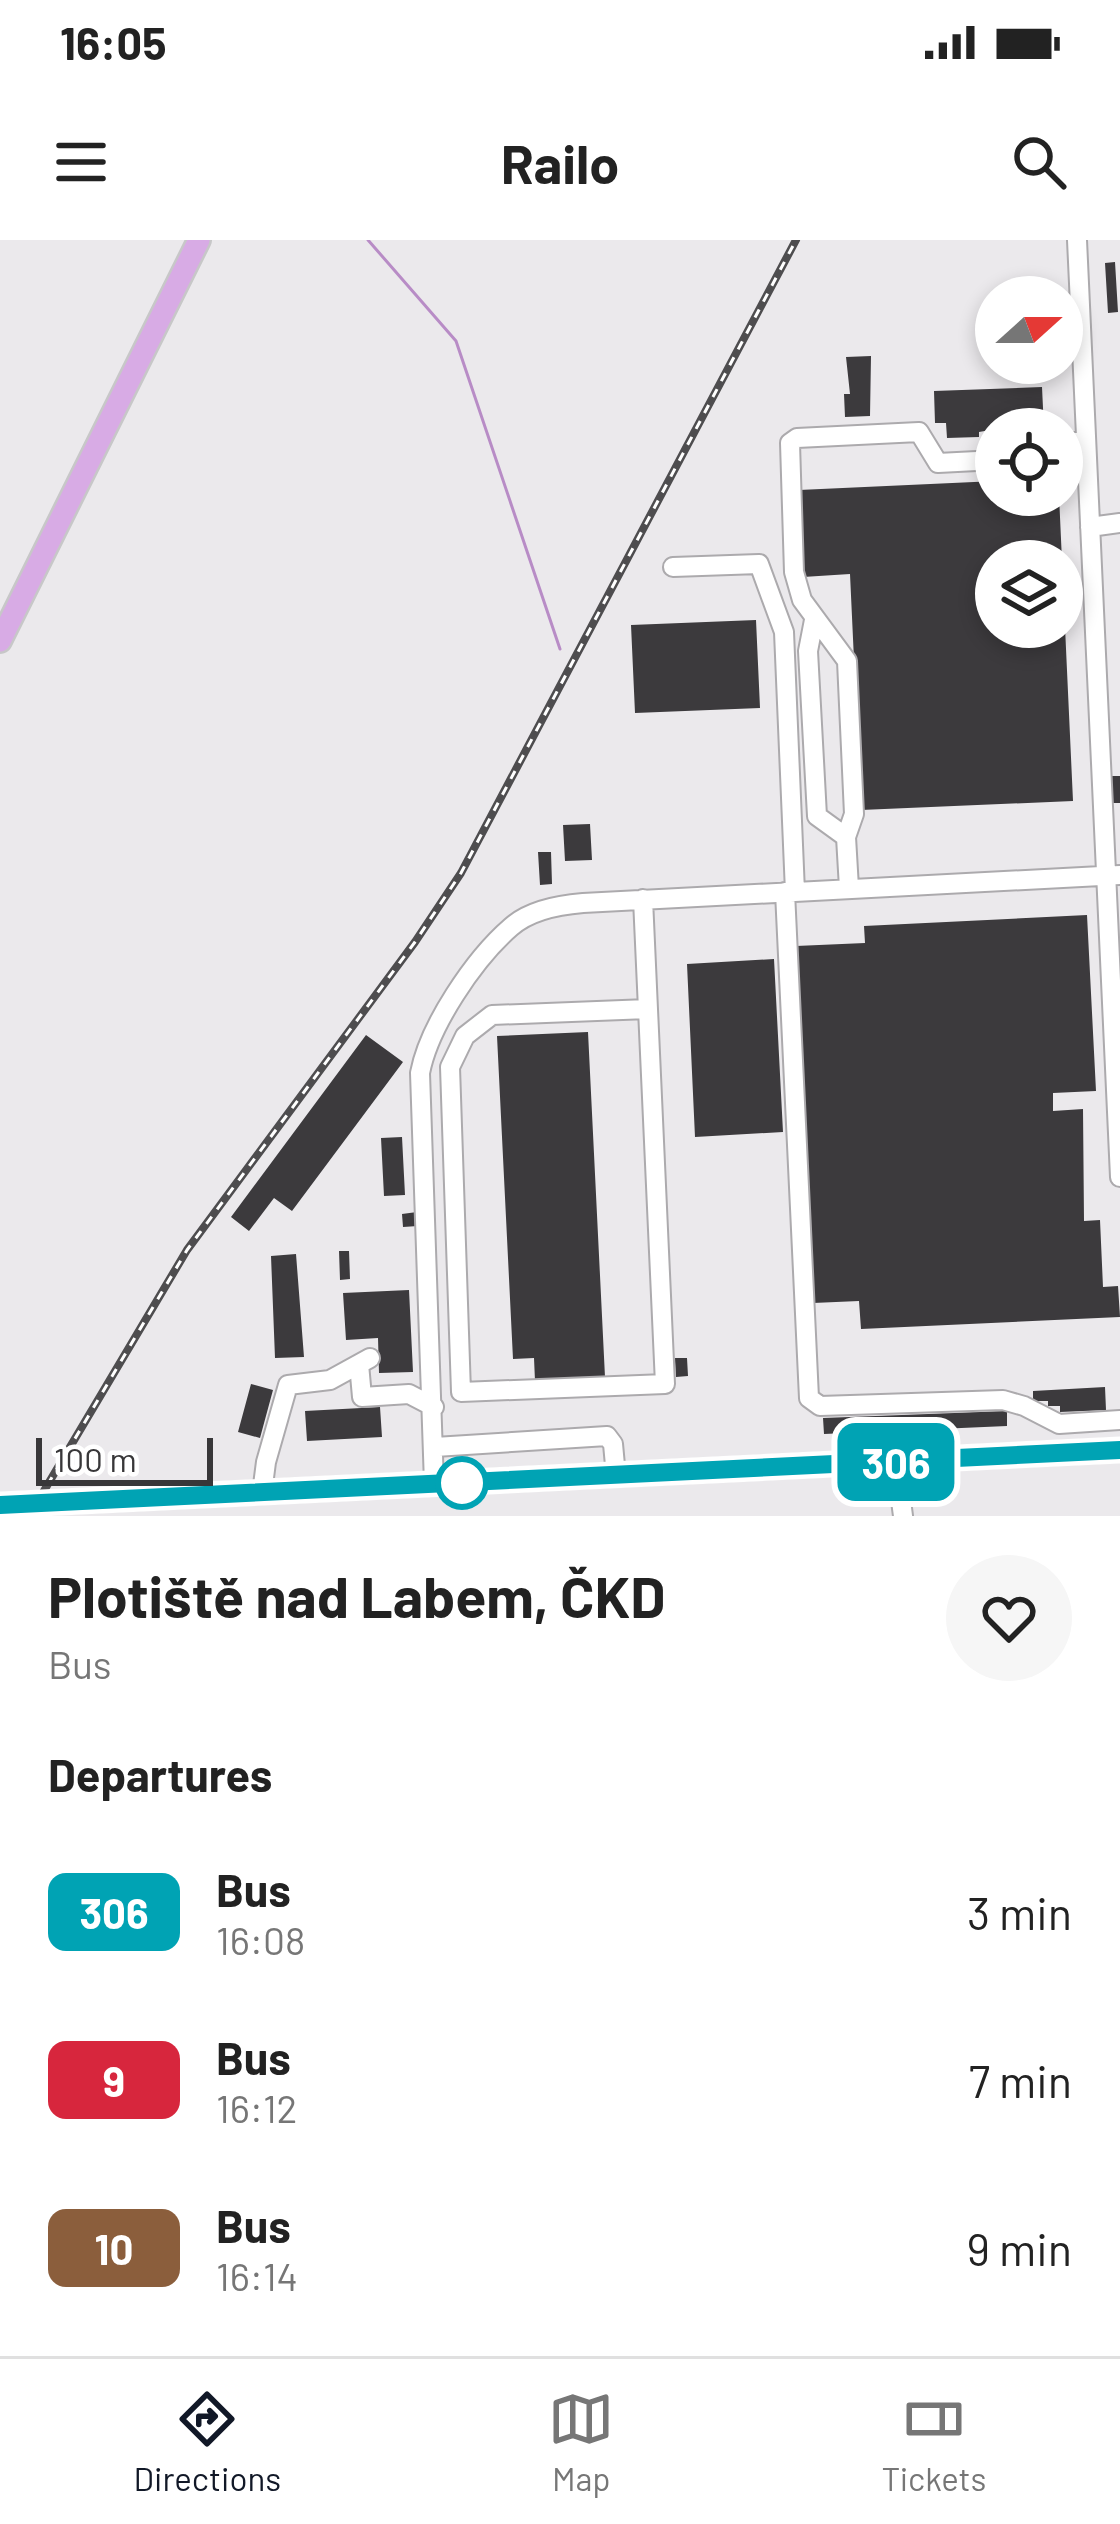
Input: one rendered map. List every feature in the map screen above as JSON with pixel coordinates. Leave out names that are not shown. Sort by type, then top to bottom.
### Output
[{"type":"main road","points":[[0,640],[199,240]]},
{"type":"main road","points":[[0,1505],[1120,1450]]},
{"type":"street","points":[[1077,240],[1112,876],[1120,1177]]},
{"type":"street","points":[[849,888],[846,837],[854,814],[847,661],[802,600],[794,572],[790,443],[797,438],[919,432],[938,463],[975,461]]},
{"type":"street","points":[[1090,527],[1120,523]]},
{"type":"street","points":[[673,567],[759,564],[784,632],[809,1398],[820,1406],[1003,1400],[1059,1424],[1120,1420]]},
{"type":"street","points":[[814,620],[808,651],[817,816],[846,837]]},
{"type":"street","points":[[434,1484],[420,1073],[425,1045],[455,995],[511,926],[556,905],[1112,876]]},
{"type":"street","points":[[262,1492],[288,1385],[330,1380],[364,1361],[362,1397],[410,1394],[434,1400],[461,1392],[665,1384],[644,899]]},
{"type":"street","points":[[461,1392],[450,1067],[465,1036],[492,1016],[648,1009]]},
{"type":"street","points":[[435,1447],[607,1436],[613,1444],[616,1476]]},
{"type":"street","points":[[896,1462],[903,1516]]},
{"type":"building","points":[[1115,262],[1118,312],[1108,313],[1105,263]]},
{"type":"building","points":[[871,356],[870,416],[845,417],[844,394],[850,394],[846,357]]},
{"type":"building","points":[[1042,387],[1043,408],[975,408],[975,437],[947,438],[946,423],[935,423],[934,391]]},
{"type":"building","points":[[975,482],[975,516],[1060,516],[1061,540],[975,540],[975,648],[1066,648],[1073,801],[861,810],[850,574],[803,577],[799,490]]},
{"type":"building","points":[[756,620],[760,708],[635,713],[631,625]]},
{"type":"building","points":[[1109,776],[1120,776],[1120,803],[1110,803]]},
{"type":"building","points":[[590,824],[592,860],[565,861],[563,825]]},
{"type":"building","points":[[538,852],[551,852],[552,884],[540,885]]},
{"type":"building","points":[[1087,915],[1096,1091],[1053,1093],[1053,1111],[1083,1109],[1084,1221],[1100,1220],[1103,1287],[1118,1286],[1120,1317],[861,1329],[859,1301],[813,1303],[796,946],[865,943],[864,926]]},
{"type":"building","points":[[774,959],[783,1132],[695,1137],[687,964]]},
{"type":"building","points":[[588,1032],[605,1377],[535,1381],[534,1358],[513,1359],[497,1036]]},
{"type":"building","points":[[366,1035],[403,1062],[292,1211],[274,1198],[249,1231],[231,1217]]},
{"type":"building","points":[[402,1137],[405,1195],[384,1196],[381,1138]]},
{"type":"building","points":[[417,1212],[418,1226],[403,1227],[402,1214]]},
{"type":"building","points":[[339,1251],[349,1251],[350,1279],[340,1280]]},
{"type":"building","points":[[296,1254],[304,1357],[275,1358],[271,1256]]},
{"type":"building","points":[[409,1290],[413,1372],[379,1373],[378,1338],[346,1340],[343,1293]]},
{"type":"building","points":[[675,1358],[687,1358],[688,1376],[676,1377]]},
{"type":"building","points":[[251,1384],[273,1390],[260,1438],[238,1432]]},
{"type":"building","points":[[1105,1387],[1106,1410],[1060,1412],[1060,1406],[1048,1406],[1048,1401],[1033,1401],[1033,1391]]},
{"type":"building","points":[[380,1407],[382,1437],[307,1441],[305,1411]]},
{"type":"building","points":[[1007,1411],[1007,1426],[824,1434],[823,1418]]},
{"type":"waterway","points":[[368,240],[456,341],[560,649]]},
{"type":"railway","points":[[29,1516],[187,1250],[461,873],[796,240]]},
{"type":"bus line","name":"306","points":[[0,1505],[1120,1450]]}]
